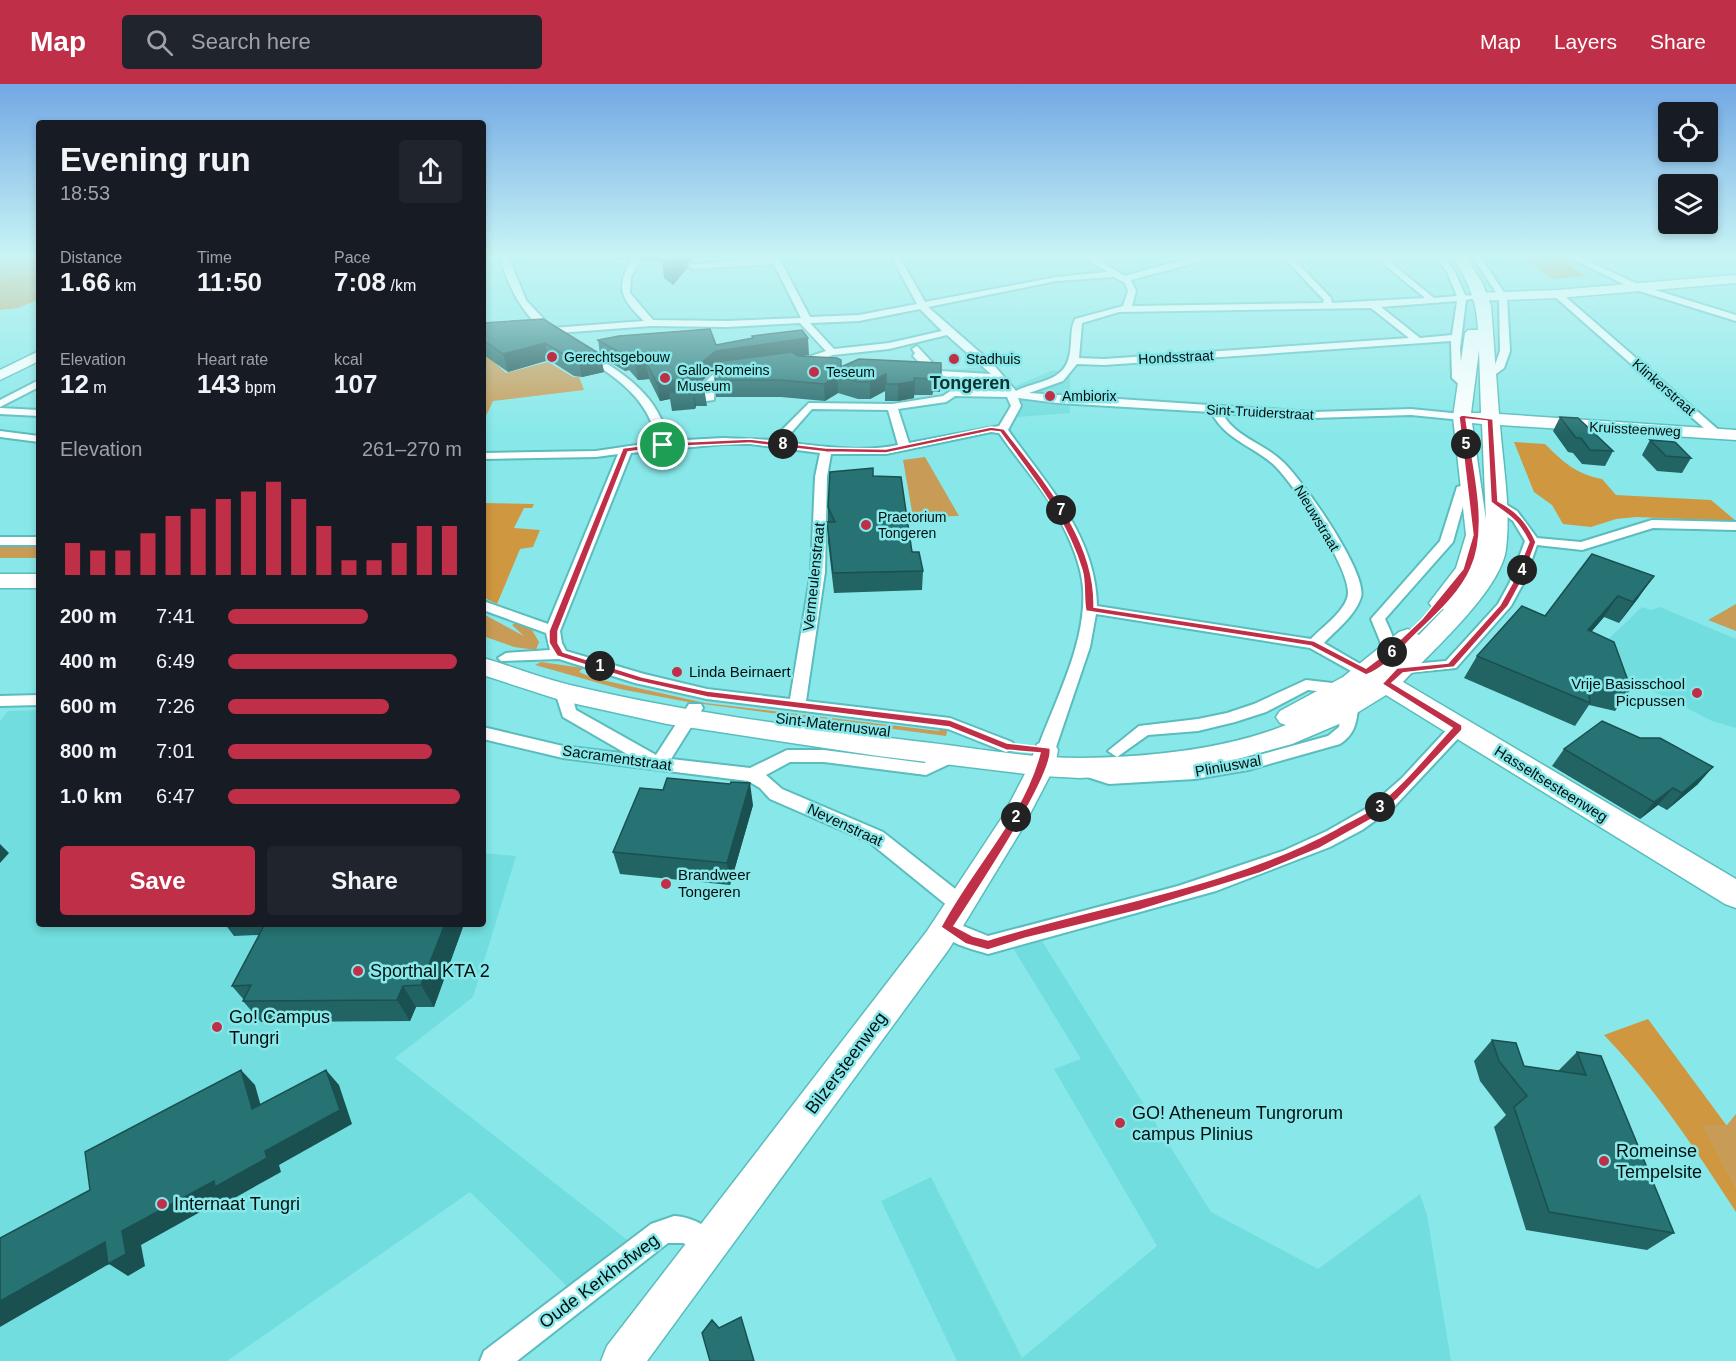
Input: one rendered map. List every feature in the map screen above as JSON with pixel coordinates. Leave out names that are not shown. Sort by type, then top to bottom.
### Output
[{"type":"main road","points":[[1385,671],[1467,569],[1477,535],[1462,417],[1473,340],[1472,316]]},
{"type":"main road","points":[[1385,671],[1483,582],[1495,550],[1495,502],[1488,377],[1483,330],[1478,316]]},
{"type":"main road","name":"Kruissteenweg","points":[[1462,417],[1729,435]]},
{"type":"main road","points":[[0,581],[36,581]]},
{"type":"main road","name":"Sint-Maternuswal","points":[[491,658],[563,692],[654,713],[691,713],[1006,746],[1044,758]]},
{"type":"main road","name":"Sint-Maternuswal","points":[[491,658],[691,713],[952,756],[1044,758]]},
{"type":"main road","name":"Pliniuswal","points":[[1044,758],[1080,768],[1148,764],[1223,753],[1282,737],[1385,671]]},
{"type":"main road","name":"Hasseltsesteenweg","points":[[1385,671],[1459,727],[1736,895]]},
{"type":"main road","name":"Pliniuswal","points":[[1044,758],[1214,740],[1266,726],[1306,710],[1346,698]]},
{"type":"street","points":[[536,316],[550,331],[572,346],[635,387],[671,404],[710,398],[710,382],[723,372],[746,370]]},
{"type":"street","points":[[644,316],[651,322]]},
{"type":"street","points":[[804,322],[805,316]]},
{"type":"street","points":[[529,333],[651,322],[689,324],[804,322],[872,316]]},
{"type":"street","points":[[932,316],[969,348],[1013,394],[1016,406],[1002,430]]},
{"type":"street","points":[[776,443],[809,406],[898,407],[946,399],[952,393],[1013,394],[1051,385],[1071,368],[1075,361],[1076,324],[1083,319],[1097,316]]},
{"type":"street","points":[[1386,316],[1416,339]]},
{"type":"street","points":[[1465,316],[1456,338],[1457,378],[1466,385]]},
{"type":"street","points":[[1488,377],[1500,366],[1505,351],[1504,316]]},
{"type":"street","name":"Klinkerstraat","points":[[1583,316],[1729,435]]},
{"type":"street","points":[[804,322],[837,352],[858,363]]},
{"type":"street","points":[[823,368],[788,366],[837,352],[905,342],[948,332]]},
{"type":"street","name":"Hondsstraat","points":[[1075,361],[1104,362],[1456,338]]},
{"type":"street","points":[[916,349],[921,354],[918,356],[932,372],[948,381],[952,393]]},
{"type":"street","points":[[2,376],[36,357]]},
{"type":"street","points":[[912,372],[999,378]]},
{"type":"street","points":[[0,404],[36,385]]},
{"type":"street","points":[[1051,385],[1058,400]]},
{"type":"street","name":"Sint-Truiderstraat","points":[[1013,394],[1218,416],[1411,412],[1462,417]]},
{"type":"street","points":[[663,445],[661,426],[671,404]]},
{"type":"street","points":[[898,407],[905,448]]},
{"type":"street","points":[[0,411],[36,413]]},
{"type":"street","name":"Nieuwstraat","points":[[1218,416],[1234,436],[1276,461],[1292,476],[1329,532],[1356,588],[1353,600],[1314,644]]},
{"type":"street","points":[[24,436],[36,429]]},
{"type":"street","points":[[486,456],[596,454],[663,445],[723,441],[776,443],[826,450],[886,451],[991,429],[1002,430],[1060,508],[1086,569],[1090,588],[1089,609],[1072,679],[1044,758]]},
{"type":"street","points":[[0,434],[36,438]]},
{"type":"street","points":[[560,654],[554,643],[553,631],[626,450]]},
{"type":"street","name":"Vermeulenstraat","points":[[797,704],[818,572],[821,477],[826,450]]},
{"type":"street","points":[[1385,671],[1388,641],[1378,619],[1446,542],[1461,490],[1472,487]]},
{"type":"street","points":[[1495,502],[1517,517],[1532,542]]},
{"type":"street","points":[[1532,542],[1582,546],[1652,524],[1736,526]]},
{"type":"street","points":[[0,541],[36,542]]},
{"type":"street","points":[[1089,609],[1314,644],[1385,671],[1451,665],[1504,606],[1517,582],[1532,542]]},
{"type":"street","points":[[486,606],[553,631]]},
{"type":"street","name":"Sint-Maternuswal","points":[[491,658],[560,654],[640,679],[707,694],[950,724],[1006,746]]},
{"type":"street","points":[[563,692],[569,712],[659,764],[691,713]]},
{"type":"street","points":[[0,701],[36,700]]},
{"type":"street","name":"Nevenstraat","points":[[752,775],[766,783],[776,794],[876,837],[954,916],[970,940],[988,945],[1026,933],[1140,906],[1256,870],[1316,845],[1375,812],[1394,796],[1459,727]]},
{"type":"street","name":"Sacramentstraat","points":[[486,734],[563,752],[752,775]]},
{"type":"street","points":[[752,775],[787,756],[824,756],[926,769],[952,756]]},
{"type":"street","name":"Bilzersteenweg","points":[[622,1361],[954,916],[1013,822],[1044,758]]},
{"type":"street","name":"Oude Kerkhofweg","points":[[494,1361],[660,1233],[674,1227],[688,1231],[709,1244]]},
{"type":"shaded area","points":[[527,346],[533,353],[496,364],[506,373],[548,362],[573,377],[579,377],[584,390],[493,401],[486,416],[486,350]]},
{"type":"shaded area","points":[[980,367],[1007,390],[1053,370],[1070,374],[1070,413],[1018,417],[1010,397],[963,397],[940,371]]},
{"type":"shaded area","points":[[1514,442],[1545,444],[1570,466],[1602,479],[1616,495],[1711,500],[1736,521],[1636,517],[1616,519],[1591,527],[1563,524],[1552,505],[1534,492]]},
{"type":"shaded area","points":[[925,457],[959,516],[913,517],[903,460]]},
{"type":"shaded area","points":[[486,503],[534,504],[532,508],[524,508],[514,528],[540,530],[533,547],[520,549],[497,604],[486,598]]},
{"type":"shaded area","points":[[0,544],[36,544],[36,558],[0,558]]},
{"type":"shaded area","points":[[1736,604],[1736,631],[1708,620]]},
{"type":"shaded area","name":"Vrije Basisschool Picpussen","points":[[1642,607],[1651,610],[1660,607],[1736,639],[1736,728],[1712,721],[1604,666],[1602,645]]},
{"type":"shaded area","points":[[486,616],[524,636],[512,625],[515,623],[532,630],[539,642],[536,650],[514,647],[486,637]]},
{"type":"shaded area","points":[[541,662],[583,668],[579,672],[593,678],[705,703],[939,731],[941,727],[948,728],[946,736],[688,702],[620,689],[535,665]]},
{"type":"shaded area","name":"Go! Campus Tungri","points":[[36,710],[36,927],[486,927],[486,853],[516,856],[473,997],[395,1058],[630,1242],[567,1286],[470,1192],[227,1361],[0,1361],[0,721],[8,711]]},
{"type":"shaded area","name":"GO! Atheneum Tungrorum campus Plinius","points":[[1042,941],[1211,1212],[1318,1269],[1420,1194],[1427,1215],[1451,1361],[957,1361],[881,1201],[931,1177],[1022,1358],[1157,1246],[1054,1069],[1081,1059],[1013,948]]},
{"type":"shaded area","points":[[1648,1019],[1727,1126],[1702,1125],[1736,1187],[1736,1212],[1658,1098],[1604,1035]]},
{"type":"shaded area","points":[[1736,1114],[1736,1187],[1701,1124],[1726,1126]]},
{"type":"building","points":[[543,319],[600,354],[578,359],[570,358],[545,343],[503,354],[486,342],[486,323]]},
{"type":"building","points":[[710,329],[716,345],[753,338],[752,336],[802,330],[808,338],[716,351],[701,363],[701,376],[657,383],[646,362],[635,363],[626,353],[622,354],[598,340],[619,336]]},
{"type":"building","points":[[792,352],[798,356],[837,358],[841,360],[841,367],[859,359],[941,363],[941,376],[934,376],[933,379],[914,378],[915,381],[898,384],[886,384],[886,374],[870,382],[858,382],[838,376],[824,384],[780,380],[715,380],[715,367],[724,361]]},
{"type":"building","points":[[703,385],[704,387],[693,388],[693,391],[669,392]]},
{"type":"building","points":[[1560,417],[1578,418],[1613,451],[1590,450],[1581,438],[1576,438]]},
{"type":"building","points":[[1650,440],[1675,442],[1691,458],[1666,456]]},
{"type":"building","name":"Praetorium Tongeren","points":[[873,468],[873,476],[901,477],[912,552],[919,552],[923,571],[833,573],[827,522],[835,522],[828,507],[830,472]]},
{"type":"building","points":[[1592,554],[1654,576],[1633,602],[1618,596],[1588,630],[1614,642],[1631,689],[1587,680],[1590,703],[1477,656],[1522,606],[1545,616]]},
{"type":"building","points":[[1602,721],[1640,738],[1660,738],[1713,767],[1682,793],[1673,788],[1654,802],[1564,749]]},
{"type":"building","points":[[667,778],[730,784],[731,782],[750,783],[727,863],[613,852],[640,788],[663,790]]},
{"type":"building","name":"Sporthal KTA 2","points":[[263,927],[444,927],[421,985],[403,986],[397,1000],[243,1001],[251,985],[232,986]]},
{"type":"building","points":[[1492,1040],[1516,1043],[1524,1066],[1586,1075],[1577,1052],[1601,1056],[1674,1233],[1549,1212],[1514,1107],[1527,1096],[1499,1061]]},
{"type":"building","name":"Internaat Tungri","points":[[241,1070],[252,1109],[326,1070],[340,1110],[265,1151],[267,1158],[215,1187],[214,1181],[122,1231],[126,1254],[108,1264],[105,1242],[0,1301],[0,1238],[90,1190],[85,1152]]},
{"type":"building","points":[[741,1317],[754,1361],[710,1361],[702,1333],[712,1320],[719,1328]]},
{"type":"place","name":"Gerechtsgebouw","points":[[552,357]]},
{"type":"place","name":"Stadhuis","points":[[954,359]]},
{"type":"place","name":"Teseum","points":[[814,372]]},
{"type":"place","name":"Gallo-Romeins Museum","points":[[665,378]]},
{"type":"place","name":"Ambiorix","points":[[1050,396]]},
{"type":"place","name":"Praetorium Tongeren","points":[[866,525]]},
{"type":"place","name":"Linda Beirnaert","points":[[677,672]]},
{"type":"place","name":"Vrije Basisschool Picpussen","points":[[1697,693]]},
{"type":"place","name":"Brandweer Tongeren","points":[[666,884]]},
{"type":"place","name":"Sporthal KTA 2","points":[[358,971]]},
{"type":"place","name":"Go! Campus Tungri","points":[[217,1027]]},
{"type":"place","name":"GO! Atheneum Tungrorum campus Plinius","points":[[1120,1123]]},
{"type":"place","name":"Romeinse Tempelsite","points":[[1604,1161]]},
{"type":"place","name":"Internaat Tungri","points":[[162,1204]]},
{"type":"district","name":"Tongeren","points":[[970,383]]},
{"type":"route","points":[[1462,417],[1490,419],[1495,502],[1511,511],[1523,524],[1532,542],[1517,582],[1504,606],[1451,665],[1400,670],[1386,684],[1459,727],[1394,796],[1375,812],[1316,845],[1256,870],[1140,906],[1026,933],[988,945],[970,940],[946,927],[1013,822],[1042,766],[1046,750],[1006,746],[976,736],[963,727],[950,724],[707,694],[640,679],[560,654],[554,643],[553,631],[626,450],[663,445],[750,441],[826,450],[892,451],[947,437],[991,429],[1002,430],[1023,462],[1060,508],[1086,569],[1090,588],[1089,609],[1314,644],[1366,672],[1388,656],[1425,621],[1455,587],[1467,569],[1477,535],[1476,509],[1462,417]]}]
